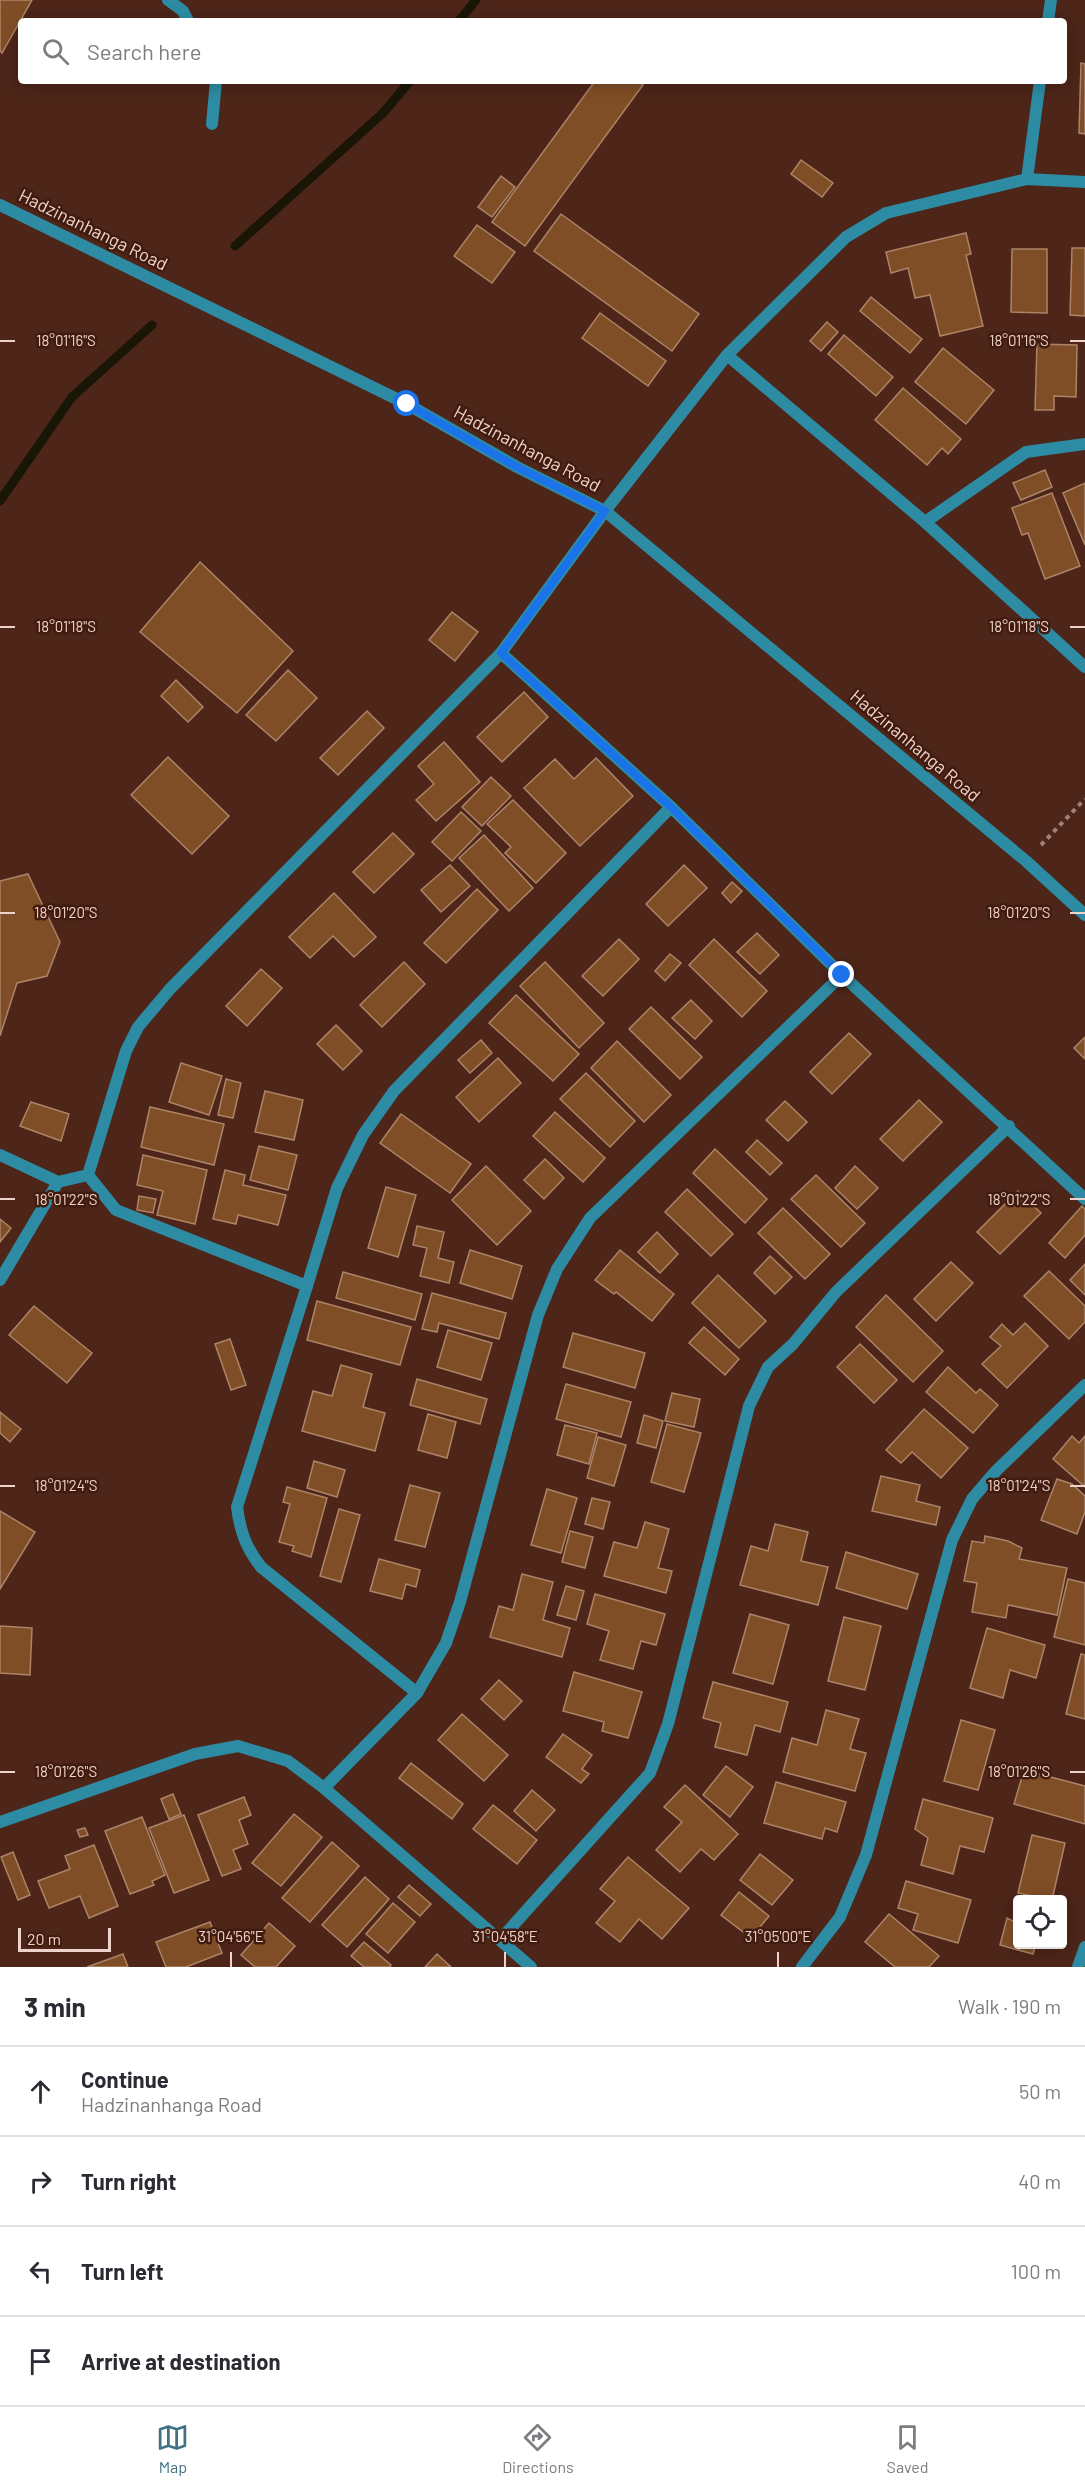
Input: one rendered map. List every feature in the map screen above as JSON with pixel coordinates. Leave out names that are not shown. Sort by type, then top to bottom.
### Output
[{"type":"street","points":[[168,0],[183,11],[186,18]]},
{"type":"street","points":[[1048,18],[1051,0]]},
{"type":"street","points":[[212,124],[216,84]]},
{"type":"street","points":[[1027,179],[1040,84]]},
{"type":"street","points":[[88,1175],[126,1051],[138,1027],[170,989],[501,653],[605,511],[727,355],[846,237],[886,213],[1027,179],[1085,182]]},
{"type":"street","name":"Hadzinanhanga Road","points":[[0,204],[407,404],[517,467],[605,511],[1026,861],[1085,915]]},
{"type":"street","points":[[727,355],[925,522],[1085,667]]},
{"type":"street","points":[[925,522],[1026,452],[1085,444]]},
{"type":"street","points":[[501,653],[671,807],[842,975],[1085,1198]]},
{"type":"street","points":[[417,1693],[261,1567],[248,1551],[239,1527],[237,1507],[337,1188],[363,1135],[394,1091],[671,807]]},
{"type":"street","points":[[324,1788],[417,1693],[446,1642],[460,1602],[538,1315],[558,1269],[590,1218],[842,975]]},
{"type":"street","points":[[500,1940],[650,1773],[668,1724],[749,1406],[768,1367],[793,1344],[837,1292],[1009,1126]]},
{"type":"street","points":[[0,1155],[58,1182],[88,1175]]},
{"type":"street","points":[[88,1175],[116,1210],[307,1286]]},
{"type":"street","points":[[0,1280],[58,1182]]},
{"type":"street","points":[[802,1967],[840,1917],[866,1855],[952,1540],[972,1499],[996,1471],[1085,1385]]},
{"type":"street","points":[[0,1822],[195,1754],[238,1746],[288,1761],[324,1788],[531,1967]]},
{"type":"street","points":[[1078,1967],[1085,1947]]},
{"type":"path","points":[[1026,861],[1085,799]]},
{"type":"building","points":[[0,0],[32,0],[22,18],[18,18],[18,25],[2,53],[0,51]]},
{"type":"building","points":[[1081,63],[1085,64],[1085,134],[1079,133]]},
{"type":"building","points":[[593,84],[643,85],[525,246],[492,222]]},
{"type":"building","points":[[801,160],[833,183],[822,197],[791,174]]},
{"type":"building","points":[[501,176],[515,187],[492,217],[478,207]]},
{"type":"building","points":[[561,214],[699,314],[672,351],[534,251]]},
{"type":"building","points":[[477,225],[515,252],[492,283],[454,256]]},
{"type":"building","points":[[966,233],[971,254],[966,255],[983,326],[940,336],[930,295],[915,298],[908,268],[891,273],[886,252]]},
{"type":"building","points":[[1072,248],[1085,248],[1085,316],[1070,315]]},
{"type":"building","points":[[1012,249],[1047,249],[1047,313],[1011,312]]},
{"type":"building","points":[[871,297],[922,339],[910,353],[860,311]]},
{"type":"building","points":[[600,313],[666,361],[648,386],[582,338]]},
{"type":"building","points":[[827,322],[838,332],[821,351],[810,341]]},
{"type":"building","points":[[844,335],[893,377],[876,396],[828,354]]},
{"type":"building","points":[[1037,344],[1077,345],[1076,397],[1054,396],[1054,410],[1035,410]]},
{"type":"building","points":[[943,348],[994,390],[966,424],[915,382]]},
{"type":"building","points":[[903,388],[961,439],[948,454],[942,448],[927,465],[875,420]]},
{"type":"building","points":[[1045,470],[1052,487],[1021,500],[1013,483]]},
{"type":"building","points":[[1085,483],[1085,545],[1063,493]]},
{"type":"building","points":[[1052,493],[1080,566],[1045,579],[1028,533],[1022,535],[1012,508]]},
{"type":"building","points":[[200,562],[293,651],[237,713],[140,632]]},
{"type":"building","points":[[452,612],[478,632],[455,661],[429,640]]},
{"type":"building","points":[[288,670],[317,698],[276,741],[246,715]]},
{"type":"building","points":[[176,680],[203,707],[188,722],[161,696]]},
{"type":"building","points":[[524,692],[548,717],[502,762],[477,737]]},
{"type":"building","points":[[367,711],[384,728],[338,775],[320,758]]},
{"type":"building","points":[[444,742],[480,782],[436,821],[416,800],[434,784],[418,766]]},
{"type":"building","points":[[168,757],[229,816],[192,854],[131,795]]},
{"type":"building","points":[[596,758],[633,796],[580,846],[524,788],[555,759],[574,779]]},
{"type":"building","points":[[491,777],[511,796],[482,826],[462,807]]},
{"type":"building","points":[[513,800],[566,853],[536,883],[505,853],[511,847],[487,824]]},
{"type":"building","points":[[461,812],[481,831],[452,861],[432,842]]},
{"type":"building","points":[[393,833],[414,854],[374,893],[353,872]]},
{"type":"building","points":[[484,835],[533,888],[509,911],[459,858]]},
{"type":"building","points":[[450,865],[470,886],[441,912],[421,890]]},
{"type":"building","points":[[684,865],[707,888],[668,926],[646,904]]},
{"type":"building","points":[[28,874],[60,942],[47,976],[17,983],[0,1036],[0,881]]},
{"type":"building","points":[[732,882],[742,891],[731,903],[722,893]]},
{"type":"building","points":[[477,889],[498,910],[446,963],[424,943]]},
{"type":"building","points":[[334,893],[376,937],[354,957],[333,936],[310,958],[289,937]]},
{"type":"building","points":[[757,933],[779,955],[760,974],[737,952]]},
{"type":"building","points":[[619,939],[639,959],[603,996],[582,976]]},
{"type":"building","points":[[714,939],[767,991],[742,1017],[689,965]]},
{"type":"building","points":[[670,954],[681,963],[665,981],[655,971]]},
{"type":"building","points":[[404,962],[425,984],[382,1027],[360,1005]]},
{"type":"building","points":[[545,962],[604,1023],[579,1048],[520,986]]},
{"type":"building","points":[[261,969],[282,988],[247,1026],[226,1006]]},
{"type":"building","points":[[516,995],[579,1054],[553,1081],[489,1023]]},
{"type":"building","points":[[691,1000],[712,1021],[695,1039],[672,1018]]},
{"type":"building","points":[[651,1007],[702,1057],[680,1079],[629,1029]]},
{"type":"building","points":[[336,1025],[362,1051],[343,1070],[317,1044]]},
{"type":"building","points":[[849,1033],[871,1054],[832,1094],[810,1072]]},
{"type":"building","points":[[1085,1037],[1085,1059],[1074,1048]]},
{"type":"building","points":[[481,1040],[492,1053],[470,1073],[458,1060]]},
{"type":"building","points":[[617,1041],[671,1095],[644,1122],[591,1068]]},
{"type":"building","points":[[498,1058],[521,1083],[479,1122],[456,1097]]},
{"type":"building","points":[[181,1063],[222,1076],[209,1115],[169,1102]]},
{"type":"building","points":[[586,1073],[635,1121],[610,1147],[560,1099]]},
{"type":"building","points":[[226,1079],[241,1083],[233,1118],[218,1115]]},
{"type":"building","points":[[265,1091],[303,1100],[294,1140],[255,1132]]},
{"type":"building","points":[[919,1100],[942,1122],[903,1161],[880,1139]]},
{"type":"building","points":[[785,1101],[807,1122],[788,1141],[766,1120]]},
{"type":"building","points":[[31,1102],[69,1114],[61,1141],[20,1126]]},
{"type":"building","points":[[150,1107],[224,1124],[214,1165],[141,1147]]},
{"type":"building","points":[[555,1112],[605,1158],[583,1182],[533,1136]]},
{"type":"building","points":[[401,1114],[471,1164],[450,1193],[380,1143]]},
{"type":"building","points":[[757,1140],[782,1163],[770,1175],[746,1152]]},
{"type":"building","points":[[259,1146],[297,1155],[288,1190],[250,1180]]},
{"type":"building","points":[[715,1149],[767,1199],[745,1223],[693,1173]]},
{"type":"building","points":[[143,1155],[207,1170],[195,1224],[157,1215],[163,1191],[137,1185]]},
{"type":"building","points":[[545,1159],[564,1178],[544,1199],[524,1180]]},
{"type":"building","points":[[486,1166],[531,1211],[497,1245],[452,1200]]},
{"type":"building","points":[[855,1166],[878,1188],[857,1209],[835,1188]]},
{"type":"building","points":[[225,1170],[245,1175],[243,1185],[286,1195],[278,1225],[238,1215],[236,1224],[213,1219]]},
{"type":"building","points":[[816,1175],[865,1223],[841,1247],[791,1199]]},
{"type":"building","points":[[386,1187],[416,1195],[398,1257],[368,1248]]},
{"type":"building","points":[[687,1189],[733,1234],[711,1256],[665,1212]]},
{"type":"building","points":[[1018,1191],[1041,1213],[1000,1254],[977,1232]]},
{"type":"building","points":[[139,1196],[156,1199],[153,1213],[137,1210]]},
{"type":"building","points":[[1082,1206],[1085,1209],[1085,1235],[1065,1258],[1049,1243]]},
{"type":"building","points":[[783,1208],[830,1254],[805,1279],[758,1233]]},
{"type":"building","points":[[0,1219],[11,1228],[0,1242]]},
{"type":"building","points":[[417,1226],[444,1232],[438,1258],[454,1262],[449,1283],[420,1276],[427,1248],[413,1245]]},
{"type":"building","points":[[657,1232],[678,1254],[660,1273],[638,1252]]},
{"type":"building","points":[[470,1250],[522,1266],[512,1299],[460,1283]]},
{"type":"building","points":[[620,1250],[674,1294],[652,1321],[616,1292],[614,1294],[595,1280]]},
{"type":"building","points":[[770,1256],[792,1277],[775,1294],[754,1273]]},
{"type":"building","points":[[951,1262],[973,1283],[936,1321],[914,1299]]},
{"type":"building","points":[[1085,1264],[1085,1295],[1070,1280]]},
{"type":"building","points":[[1049,1271],[1085,1306],[1085,1322],[1069,1339],[1024,1296]]},
{"type":"building","points":[[343,1272],[422,1294],[415,1320],[336,1298]]},
{"type":"building","points":[[718,1275],[766,1321],[739,1348],[692,1303]]},
{"type":"building","points":[[432,1293],[506,1313],[499,1339],[439,1323],[437,1332],[422,1329]]},
{"type":"building","points":[[886,1295],[943,1351],[913,1382],[856,1327]]},
{"type":"building","points":[[317,1301],[411,1327],[400,1365],[307,1340]]},
{"type":"building","points":[[34,1306],[92,1353],[67,1383],[9,1335]]},
{"type":"building","points":[[1025,1323],[1048,1346],[1007,1388],[982,1364],[1001,1346],[990,1337],[1002,1324],[1013,1335]]},
{"type":"building","points":[[704,1327],[739,1359],[725,1375],[689,1343]]},
{"type":"building","points":[[448,1330],[492,1343],[481,1380],[437,1367]]},
{"type":"building","points":[[573,1333],[645,1353],[635,1388],[563,1367]]},
{"type":"building","points":[[230,1339],[246,1385],[231,1390],[215,1344]]},
{"type":"building","points":[[860,1344],[897,1380],[874,1403],[837,1367]]},
{"type":"building","points":[[341,1365],[372,1374],[363,1407],[385,1413],[375,1451],[302,1431],[313,1391],[332,1396]]},
{"type":"building","points":[[948,1367],[976,1393],[980,1389],[998,1405],[973,1433],[926,1392]]},
{"type":"building","points":[[417,1379],[487,1399],[480,1424],[410,1405]]},
{"type":"building","points":[[566,1384],[631,1402],[621,1437],[556,1419]]},
{"type":"building","points":[[672,1393],[700,1399],[694,1427],[665,1421]]},
{"type":"building","points":[[924,1409],[968,1448],[941,1478],[912,1452],[901,1463],[886,1450]]},
{"type":"building","points":[[0,1412],[21,1429],[10,1442],[0,1433]]},
{"type":"building","points":[[428,1414],[456,1422],[447,1458],[418,1450]]},
{"type":"building","points":[[644,1415],[663,1421],[656,1448],[637,1443]]},
{"type":"building","points":[[667,1424],[701,1433],[684,1492],[651,1482]]},
{"type":"building","points":[[565,1425],[597,1433],[589,1464],[557,1455]]},
{"type":"building","points":[[1072,1436],[1079,1443],[1085,1436],[1085,1487],[1053,1459]]},
{"type":"building","points":[[598,1437],[626,1445],[614,1486],[587,1478]]},
{"type":"building","points":[[314,1461],[345,1470],[337,1497],[307,1488]]},
{"type":"building","points":[[881,1476],[920,1485],[916,1501],[940,1507],[936,1525],[872,1511]]},
{"type":"building","points":[[1057,1479],[1072,1484],[1085,1496],[1085,1512],[1077,1534],[1041,1520]]},
{"type":"building","points":[[410,1485],[440,1493],[425,1547],[395,1540]]},
{"type":"building","points":[[287,1487],[327,1498],[311,1557],[292,1551],[294,1546],[279,1542],[290,1504],[283,1502]]},
{"type":"building","points":[[547,1489],[577,1498],[561,1553],[531,1545]]},
{"type":"building","points":[[592,1498],[610,1502],[603,1529],[585,1524]]},
{"type":"building","points":[[339,1509],[360,1515],[341,1582],[320,1576]]},
{"type":"building","points":[[0,1511],[35,1532],[0,1589]]},
{"type":"building","points":[[645,1522],[669,1529],[658,1568],[672,1571],[666,1593],[604,1576],[614,1542],[637,1548]]},
{"type":"building","points":[[775,1524],[808,1532],[801,1561],[828,1567],[818,1605],[740,1585],[751,1546],[768,1551]]},
{"type":"building","points":[[570,1531],[593,1537],[585,1568],[562,1562]]},
{"type":"building","points":[[985,1536],[1008,1541],[1022,1548],[1019,1559],[1067,1568],[1057,1615],[1008,1605],[1006,1618],[972,1612],[977,1583],[964,1581],[972,1541],[984,1543]]},
{"type":"building","points":[[846,1552],[918,1574],[907,1609],[836,1588]]},
{"type":"building","points":[[379,1559],[420,1570],[416,1587],[406,1584],[402,1599],[370,1591]]},
{"type":"building","points":[[522,1574],[553,1582],[543,1620],[570,1628],[562,1657],[490,1637],[499,1606],[513,1610]]},
{"type":"building","points":[[1068,1579],[1085,1583],[1085,1645],[1054,1637]]},
{"type":"building","points":[[566,1586],[584,1591],[576,1620],[557,1615]]},
{"type":"building","points":[[595,1594],[665,1614],[656,1645],[641,1641],[633,1669],[600,1660],[609,1631],[587,1624]]},
{"type":"building","points":[[750,1614],[789,1625],[773,1684],[733,1673]]},
{"type":"building","points":[[844,1617],[881,1626],[865,1690],[828,1681]]},
{"type":"building","points":[[0,1626],[32,1628],[30,1675],[0,1673]]},
{"type":"building","points":[[987,1628],[1045,1645],[1036,1678],[1010,1670],[1003,1698],[970,1688]]},
{"type":"building","points":[[1081,1654],[1085,1655],[1085,1719],[1066,1714]]},
{"type":"building","points":[[574,1672],[642,1692],[628,1738],[602,1731],[604,1722],[563,1711]]},
{"type":"building","points":[[499,1680],[522,1701],[504,1720],[481,1699]]},
{"type":"building","points":[[713,1682],[788,1702],[780,1732],[755,1725],[747,1755],[715,1747],[721,1723],[703,1718]]},
{"type":"building","points":[[826,1710],[859,1719],[850,1749],[866,1753],[855,1791],[783,1772],[792,1738],[817,1745]]},
{"type":"building","points":[[462,1714],[508,1755],[484,1781],[438,1740]]},
{"type":"building","points":[[961,1720],[995,1730],[978,1790],[944,1781]]},
{"type":"building","points":[[563,1734],[592,1755],[582,1769],[589,1774],[581,1783],[546,1757]]},
{"type":"building","points":[[411,1763],[463,1804],[452,1819],[399,1778]]},
{"type":"building","points":[[726,1766],[753,1787],[730,1817],[703,1795]]},
{"type":"building","points":[[1024,1770],[1085,1786],[1085,1824],[1014,1804]]},
{"type":"building","points":[[776,1782],[846,1802],[837,1832],[825,1828],[822,1839],[764,1823]]},
{"type":"building","points":[[685,1785],[738,1834],[714,1860],[701,1849],[680,1872],[656,1850],[682,1822],[664,1807]]},
{"type":"building","points":[[532,1790],[555,1810],[536,1831],[514,1811]]},
{"type":"building","points":[[173,1794],[181,1814],[169,1819],[161,1799]]},
{"type":"building","points":[[244,1797],[251,1815],[239,1820],[248,1844],[233,1850],[241,1869],[222,1876],[198,1815]]},
{"type":"building","points":[[923,1799],[993,1818],[984,1852],[960,1846],[953,1874],[921,1865],[928,1838],[915,1829]]},
{"type":"building","points":[[493,1805],[537,1840],[517,1864],[473,1829]]},
{"type":"building","points":[[294,1814],[322,1837],[281,1886],[252,1863]]},
{"type":"building","points":[[184,1815],[209,1880],[174,1893],[149,1828]]},
{"type":"building","points":[[142,1817],[165,1875],[152,1881],[154,1885],[130,1894],[105,1831]]},
{"type":"building","points":[[85,1828],[88,1835],[80,1837],[77,1830]]},
{"type":"building","points":[[1032,1835],[1065,1843],[1053,1895],[1018,1893]]},
{"type":"building","points":[[332,1842],[359,1866],[310,1922],[282,1898]]},
{"type":"building","points":[[94,1845],[118,1906],[89,1918],[80,1896],[49,1908],[38,1881],[70,1869],[65,1856]]},
{"type":"building","points":[[13,1852],[30,1895],[18,1900],[1,1857]]},
{"type":"building","points":[[760,1854],[793,1880],[772,1905],[740,1880]]},
{"type":"building","points":[[628,1857],[689,1908],[662,1939],[639,1919],[620,1942],[596,1923],[615,1901],[600,1889]]},
{"type":"building","points":[[365,1877],[389,1899],[347,1947],[322,1925]]},
{"type":"building","points":[[906,1881],[971,1900],[958,1943],[913,1930],[918,1914],[898,1908]]},
{"type":"building","points":[[409,1885],[431,1904],[420,1916],[398,1897]]},
{"type":"building","points":[[739,1892],[769,1916],[751,1938],[721,1915]]},
{"type":"building","points":[[393,1903],[415,1922],[388,1953],[366,1934]]},
{"type":"building","points":[[889,1914],[939,1956],[929,1967],[895,1967],[865,1942]]},
{"type":"building","points":[[1007,1918],[1013,1921],[1013,1949],[1000,1945]]},
{"type":"building","points":[[210,1922],[222,1953],[186,1967],[166,1967],[156,1942]]},
{"type":"building","points":[[269,1923],[295,1946],[276,1967],[255,1967],[241,1955]]},
{"type":"building","points":[[364,1942],[391,1965],[390,1967],[364,1967],[351,1956]]},
{"type":"building","points":[[1015,1949],[1034,1949],[1033,1954]]},
{"type":"building","points":[[123,1954],[128,1967],[87,1967]]},
{"type":"building","points":[[437,1954],[451,1967],[425,1967]]},
{"type":"waterway","points":[[461,18],[476,0]]},
{"type":"waterway","points":[[235,246],[383,113],[407,84]]},
{"type":"waterway","points":[[0,501],[72,397],[152,325]]},
{"type":"route","points":[[407,404],[517,467],[605,511],[501,653],[671,807],[842,975]]}]
